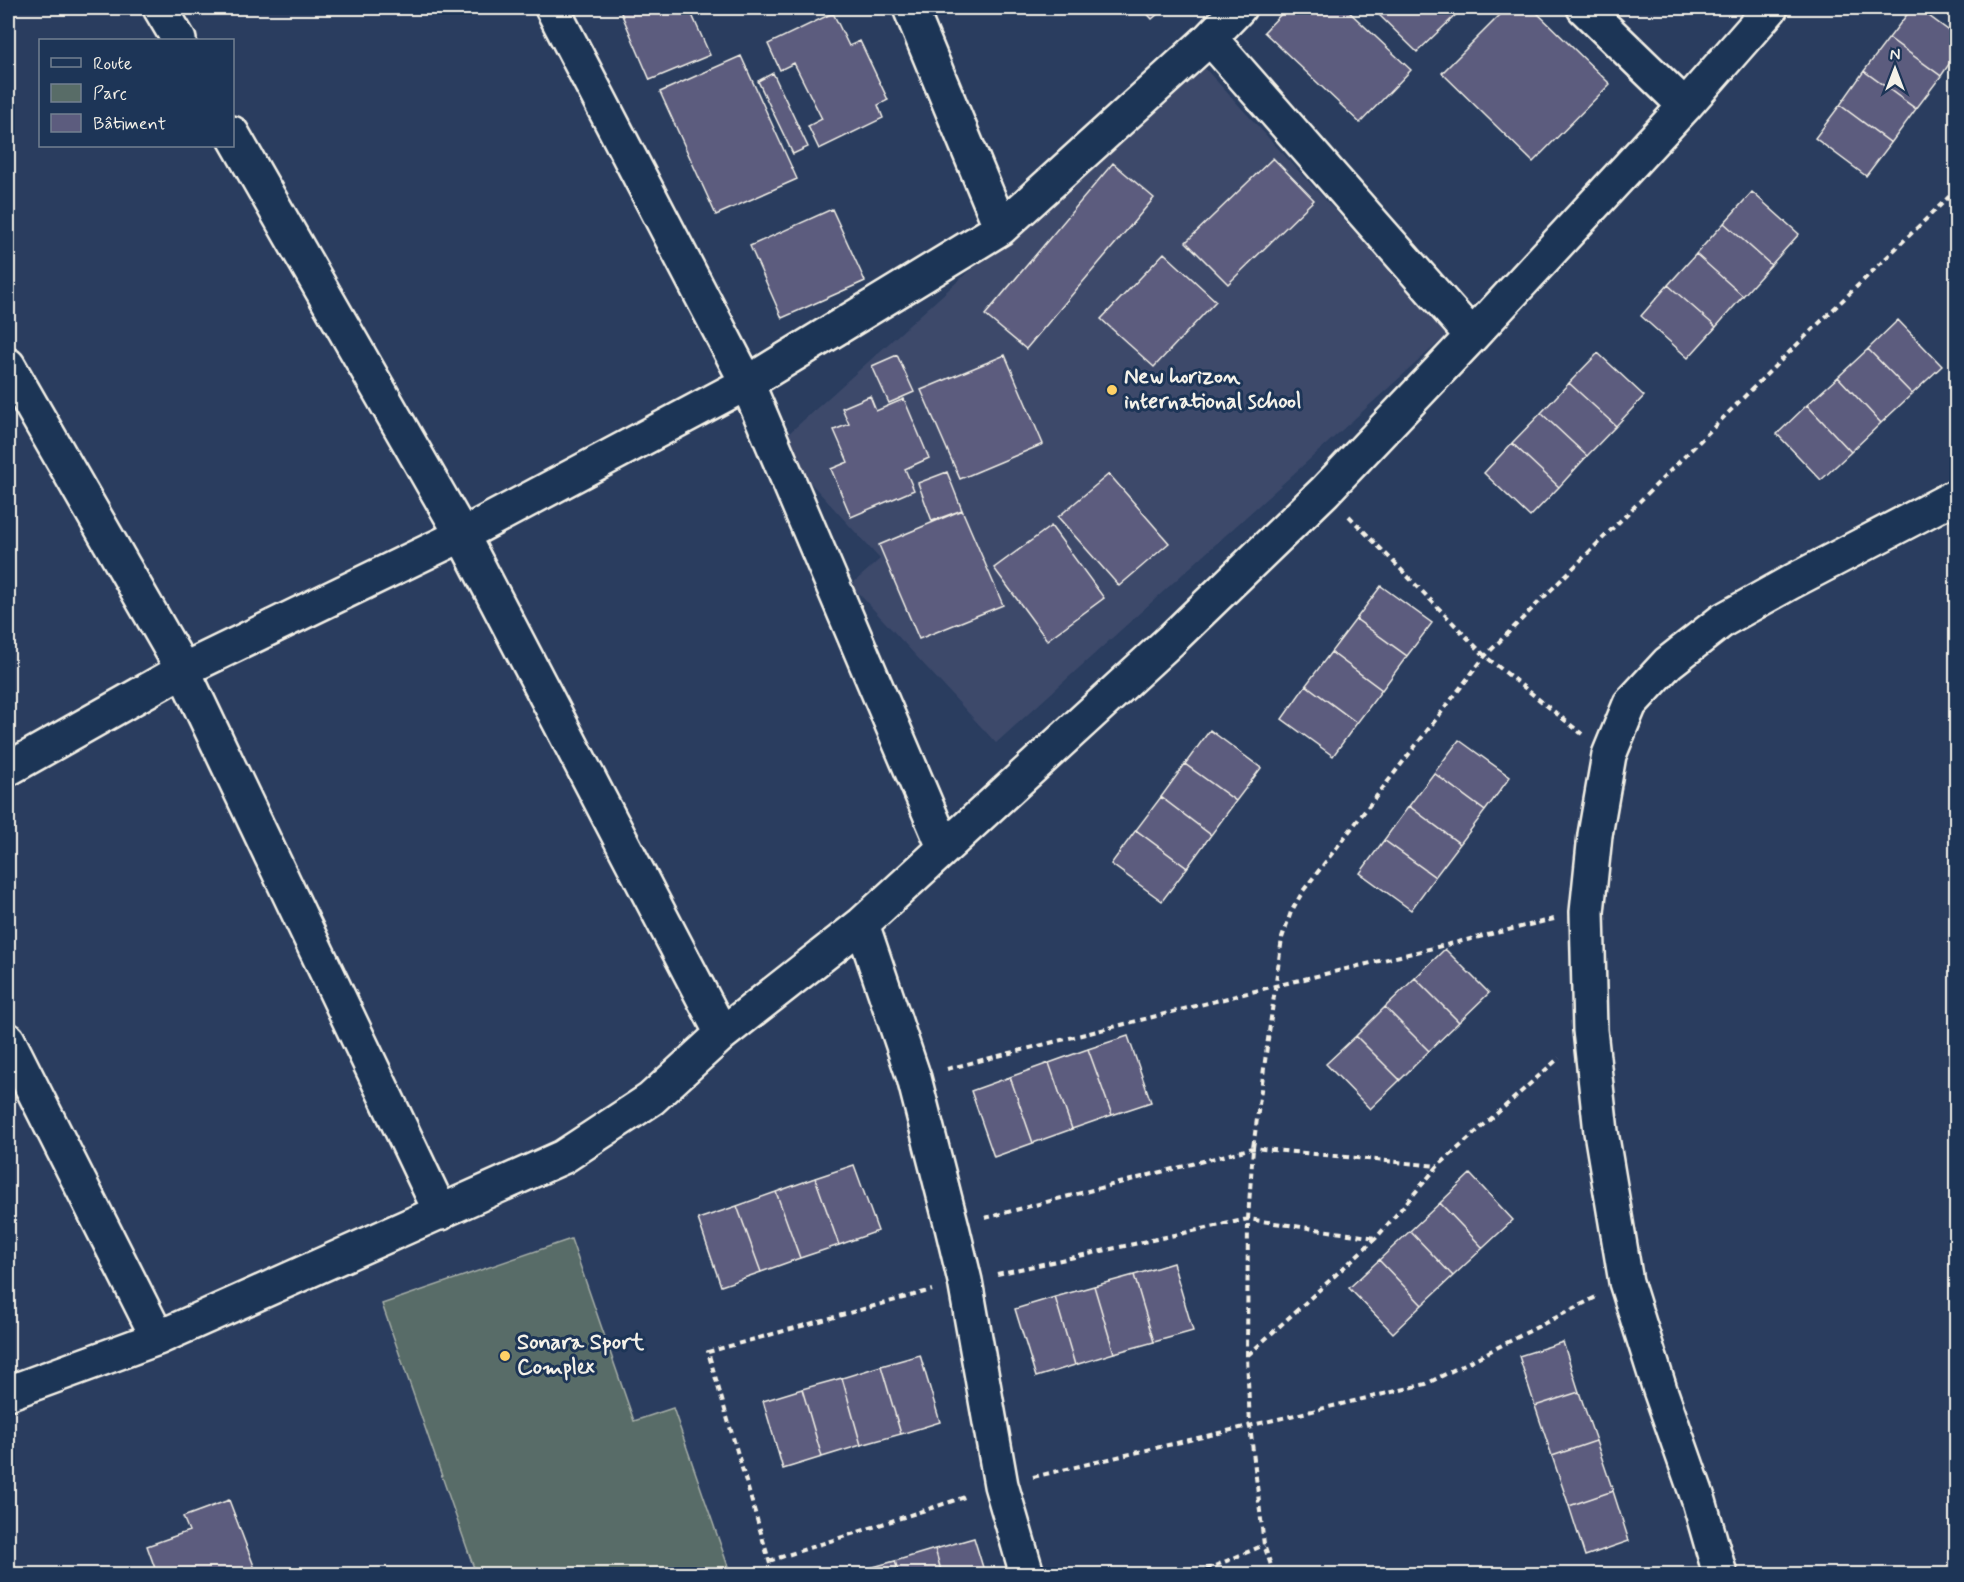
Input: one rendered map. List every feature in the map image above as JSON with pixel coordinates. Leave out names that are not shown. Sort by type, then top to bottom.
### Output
[{"type":"street","points":[[160,8],[178,39]]},
{"type":"street","points":[[552,8],[747,383],[944,847]]},
{"type":"street","points":[[910,8],[1001,228]]},
{"type":"street","points":[[8,769],[183,670],[462,535],[747,383],[1001,228],[1210,38],[1239,8]]},
{"type":"street","points":[[1584,8],[1685,106]]},
{"type":"street","points":[[8,1393],[158,1338],[441,1213],[563,1157],[651,1099],[722,1034],[862,924],[1171,640],[1325,491],[1685,106],[1770,8]]},
{"type":"street","points":[[1210,38],[1472,336]]},
{"type":"street","points":[[234,136],[462,535],[722,1034]]},
{"type":"street","points":[[8,365],[183,670],[441,1213]]},
{"type":"street","points":[[1720,1575],[1699,1501],[1660,1390],[1626,1282],[1601,1132],[1590,1030],[1587,912],[1595,835],[1609,755],[1630,704],[1668,663],[1723,620],[1956,496]]},
{"type":"street","points":[[862,924],[914,1078],[952,1227],[965,1281],[1001,1485],[1027,1575]]},
{"type":"street","points":[[8,1040],[158,1338]]},
{"type":"path","points":[[1274,1575],[1264,1545],[1250,1426],[1247,1356],[1248,1219],[1253,1148],[1275,986],[1282,938],[1291,912],[1303,891],[1485,656],[1774,367],[1956,190]]},
{"type":"path","points":[[1325,491],[1485,656],[1609,755]]},
{"type":"path","points":[[914,1078],[1275,986],[1587,912]]},
{"type":"path","points":[[1247,1356],[1376,1238],[1438,1166],[1590,1030]]},
{"type":"path","points":[[952,1227],[1253,1148],[1438,1166]]},
{"type":"path","points":[[772,1575],[708,1352],[965,1281],[1248,1219],[1376,1238]]},
{"type":"path","points":[[769,1561],[1001,1485],[1426,1384],[1626,1282]]},
{"type":"path","points":[[1196,1575],[1264,1545]]},
{"type":"shaded area","name":"New horizon international school","points":[[1200,63],[1448,334],[996,743],[851,585],[880,559],[776,445]]},
{"type":"green space","name":"Sonara Sport Complex","points":[[571,1239],[634,1421],[673,1408],[730,1572],[724,1574],[476,1574],[382,1304]]},
{"type":"building","points":[[400,8],[439,8],[400,12]]},
{"type":"building","points":[[619,8],[689,8],[710,55],[650,80]]},
{"type":"building","points":[[1142,8],[1165,8],[1152,19]]},
{"type":"building","points":[[1287,8],[1345,8],[1411,70],[1360,123],[1264,32]]},
{"type":"building","points":[[1372,8],[1463,8],[1417,52]]},
{"type":"building","points":[[1507,8],[1532,8],[1610,84],[1533,162],[1442,73]]},
{"type":"building","points":[[1912,8],[1918,8],[1956,36],[1956,54],[1941,76],[1889,38]]},
{"type":"building","points":[[833,13],[849,46],[860,41],[888,100],[878,105],[883,118],[819,149],[808,126],[822,119],[794,63],[780,70],[768,44]]},
{"type":"building","points":[[1889,38],[1941,76],[1916,109],[1864,71]]},
{"type":"building","points":[[741,56],[797,179],[716,215],[660,92]]},
{"type":"building","points":[[1864,71],[1916,109],[1891,143],[1840,105]]},
{"type":"building","points":[[773,73],[808,147],[793,154],[758,81]]},
{"type":"building","points":[[1840,105],[1891,143],[1866,176],[1815,138]]},
{"type":"building","points":[[1273,158],[1314,200],[1228,284],[1186,242]]},
{"type":"building","points":[[1113,163],[1154,198],[1026,349],[985,315]]},
{"type":"building","points":[[1752,192],[1799,234],[1771,265],[1724,223]]},
{"type":"building","points":[[832,209],[865,281],[782,318],[750,246]]},
{"type":"building","points":[[1724,223],[1771,265],[1743,296],[1696,254]]},
{"type":"building","points":[[1164,253],[1216,301],[1154,367],[1101,319]]},
{"type":"building","points":[[1696,254],[1743,296],[1716,327],[1668,285]]},
{"type":"building","points":[[1668,285],[1716,327],[1688,358],[1641,316]]},
{"type":"building","points":[[1898,320],[1942,366],[1912,394],[1868,349]]},
{"type":"building","points":[[1868,349],[1912,394],[1881,423],[1838,377]]},
{"type":"building","points":[[1598,353],[1644,396],[1616,426],[1569,383]]},
{"type":"building","points":[[897,355],[914,392],[889,403],[872,366]]},
{"type":"building","points":[[1005,355],[1043,444],[960,479],[921,390]]},
{"type":"building","points":[[1838,377],[1881,423],[1851,452],[1807,405]]},
{"type":"building","points":[[1569,383],[1616,426],[1587,456],[1541,413]]},
{"type":"building","points":[[870,396],[876,411],[904,399],[929,458],[905,469],[914,490],[851,517],[831,469],[848,462],[834,430],[849,424],[842,408]]},
{"type":"building","points":[[1807,405],[1851,452],[1821,480],[1777,434]]},
{"type":"building","points":[[1541,413],[1587,456],[1559,487],[1512,443]]},
{"type":"building","points":[[1512,443],[1559,487],[1530,517],[1484,473]]},
{"type":"building","points":[[947,472],[962,510],[932,521],[918,483]]},
{"type":"building","points":[[1109,474],[1169,543],[1119,586],[1058,517]]},
{"type":"building","points":[[962,510],[1003,605],[919,639],[879,545]]},
{"type":"building","points":[[1051,526],[1104,598],[1047,640],[994,568]]},
{"type":"building","points":[[1381,586],[1432,623],[1407,656],[1356,619]]},
{"type":"building","points":[[1356,619],[1407,656],[1382,690],[1331,652]]},
{"type":"building","points":[[1331,652],[1382,690],[1357,723],[1306,685]]},
{"type":"building","points":[[1306,685],[1357,723],[1333,756],[1282,719]]},
{"type":"building","points":[[1210,730],[1261,768],[1236,801],[1185,764]]},
{"type":"building","points":[[1459,740],[1510,777],[1485,811],[1434,773]]},
{"type":"building","points":[[1185,764],[1236,801],[1211,835],[1161,797]]},
{"type":"building","points":[[1434,773],[1485,811],[1460,844],[1409,806]]},
{"type":"building","points":[[1161,797],[1211,835],[1187,868],[1136,830]]},
{"type":"building","points":[[1409,806],[1460,844],[1435,877],[1384,840]]},
{"type":"building","points":[[1136,830],[1187,868],[1162,901],[1111,864]]},
{"type":"building","points":[[1384,840],[1435,877],[1411,910],[1360,873]]},
{"type":"building","points":[[1445,949],[1489,993],[1459,1022],[1415,978]]},
{"type":"building","points":[[1415,978],[1459,1022],[1429,1051],[1385,1007]]},
{"type":"building","points":[[1385,1007],[1429,1051],[1400,1080],[1356,1036]]},
{"type":"building","points":[[1128,1036],[1151,1102],[1112,1115],[1088,1049]]},
{"type":"building","points":[[1356,1036],[1400,1080],[1370,1109],[1326,1064]]},
{"type":"building","points":[[1088,1049],[1112,1115],[1072,1129],[1049,1063]]},
{"type":"building","points":[[1049,1063],[1072,1129],[1033,1143],[1010,1077]]},
{"type":"building","points":[[1010,1077],[1033,1143],[994,1157],[971,1091]]},
{"type":"building","points":[[854,1165],[878,1231],[839,1245],[815,1178]]},
{"type":"building","points":[[1470,1174],[1513,1220],[1483,1248],[1440,1203]]},
{"type":"building","points":[[815,1178],[839,1245],[800,1258],[776,1192]]},
{"type":"building","points":[[776,1192],[800,1258],[761,1272],[737,1206]]},
{"type":"building","points":[[1440,1203],[1483,1248],[1453,1276],[1410,1231]]},
{"type":"building","points":[[737,1206],[761,1272],[721,1286],[698,1219]]},
{"type":"building","points":[[1410,1231],[1453,1276],[1422,1305],[1379,1260]]},
{"type":"building","points":[[1379,1260],[1422,1305],[1393,1333],[1349,1288]]},
{"type":"building","points":[[1173,1263],[1193,1331],[1154,1342],[1134,1275]]},
{"type":"building","points":[[1134,1275],[1154,1342],[1114,1353],[1094,1286]]},
{"type":"building","points":[[1094,1286],[1114,1353],[1075,1365],[1055,1297]]},
{"type":"building","points":[[1055,1297],[1075,1365],[1036,1377],[1015,1309]]},
{"type":"building","points":[[1563,1342],[1579,1392],[1535,1406],[1519,1356]]},
{"type":"building","points":[[920,1355],[940,1422],[901,1434],[881,1366]]},
{"type":"building","points":[[881,1366],[901,1434],[861,1445],[842,1378]]},
{"type":"building","points":[[842,1378],[861,1445],[822,1457],[802,1389]]},
{"type":"building","points":[[802,1389],[822,1457],[783,1469],[763,1401]]},
{"type":"building","points":[[1579,1392],[1596,1441],[1552,1456],[1535,1406]]},
{"type":"building","points":[[1596,1441],[1613,1491],[1569,1506],[1552,1456]]},
{"type":"building","points":[[1613,1491],[1629,1541],[1585,1556],[1569,1506]]},
{"type":"building","points":[[229,1500],[257,1574],[157,1574],[147,1546],[189,1531],[183,1517]]},
{"type":"building","points":[[974,1538],[985,1574],[942,1574],[935,1549]]},
{"type":"building","points":[[935,1549],[942,1574],[899,1574],[895,1561]]},
{"type":"building","points":[[895,1561],[899,1574],[856,1574],[855,1572]]},
{"type":"place","name":"New horizon international school","points":[[1112,390]]},
{"type":"place","name":"Sonara Sport Complex","points":[[505,1356]]}]
